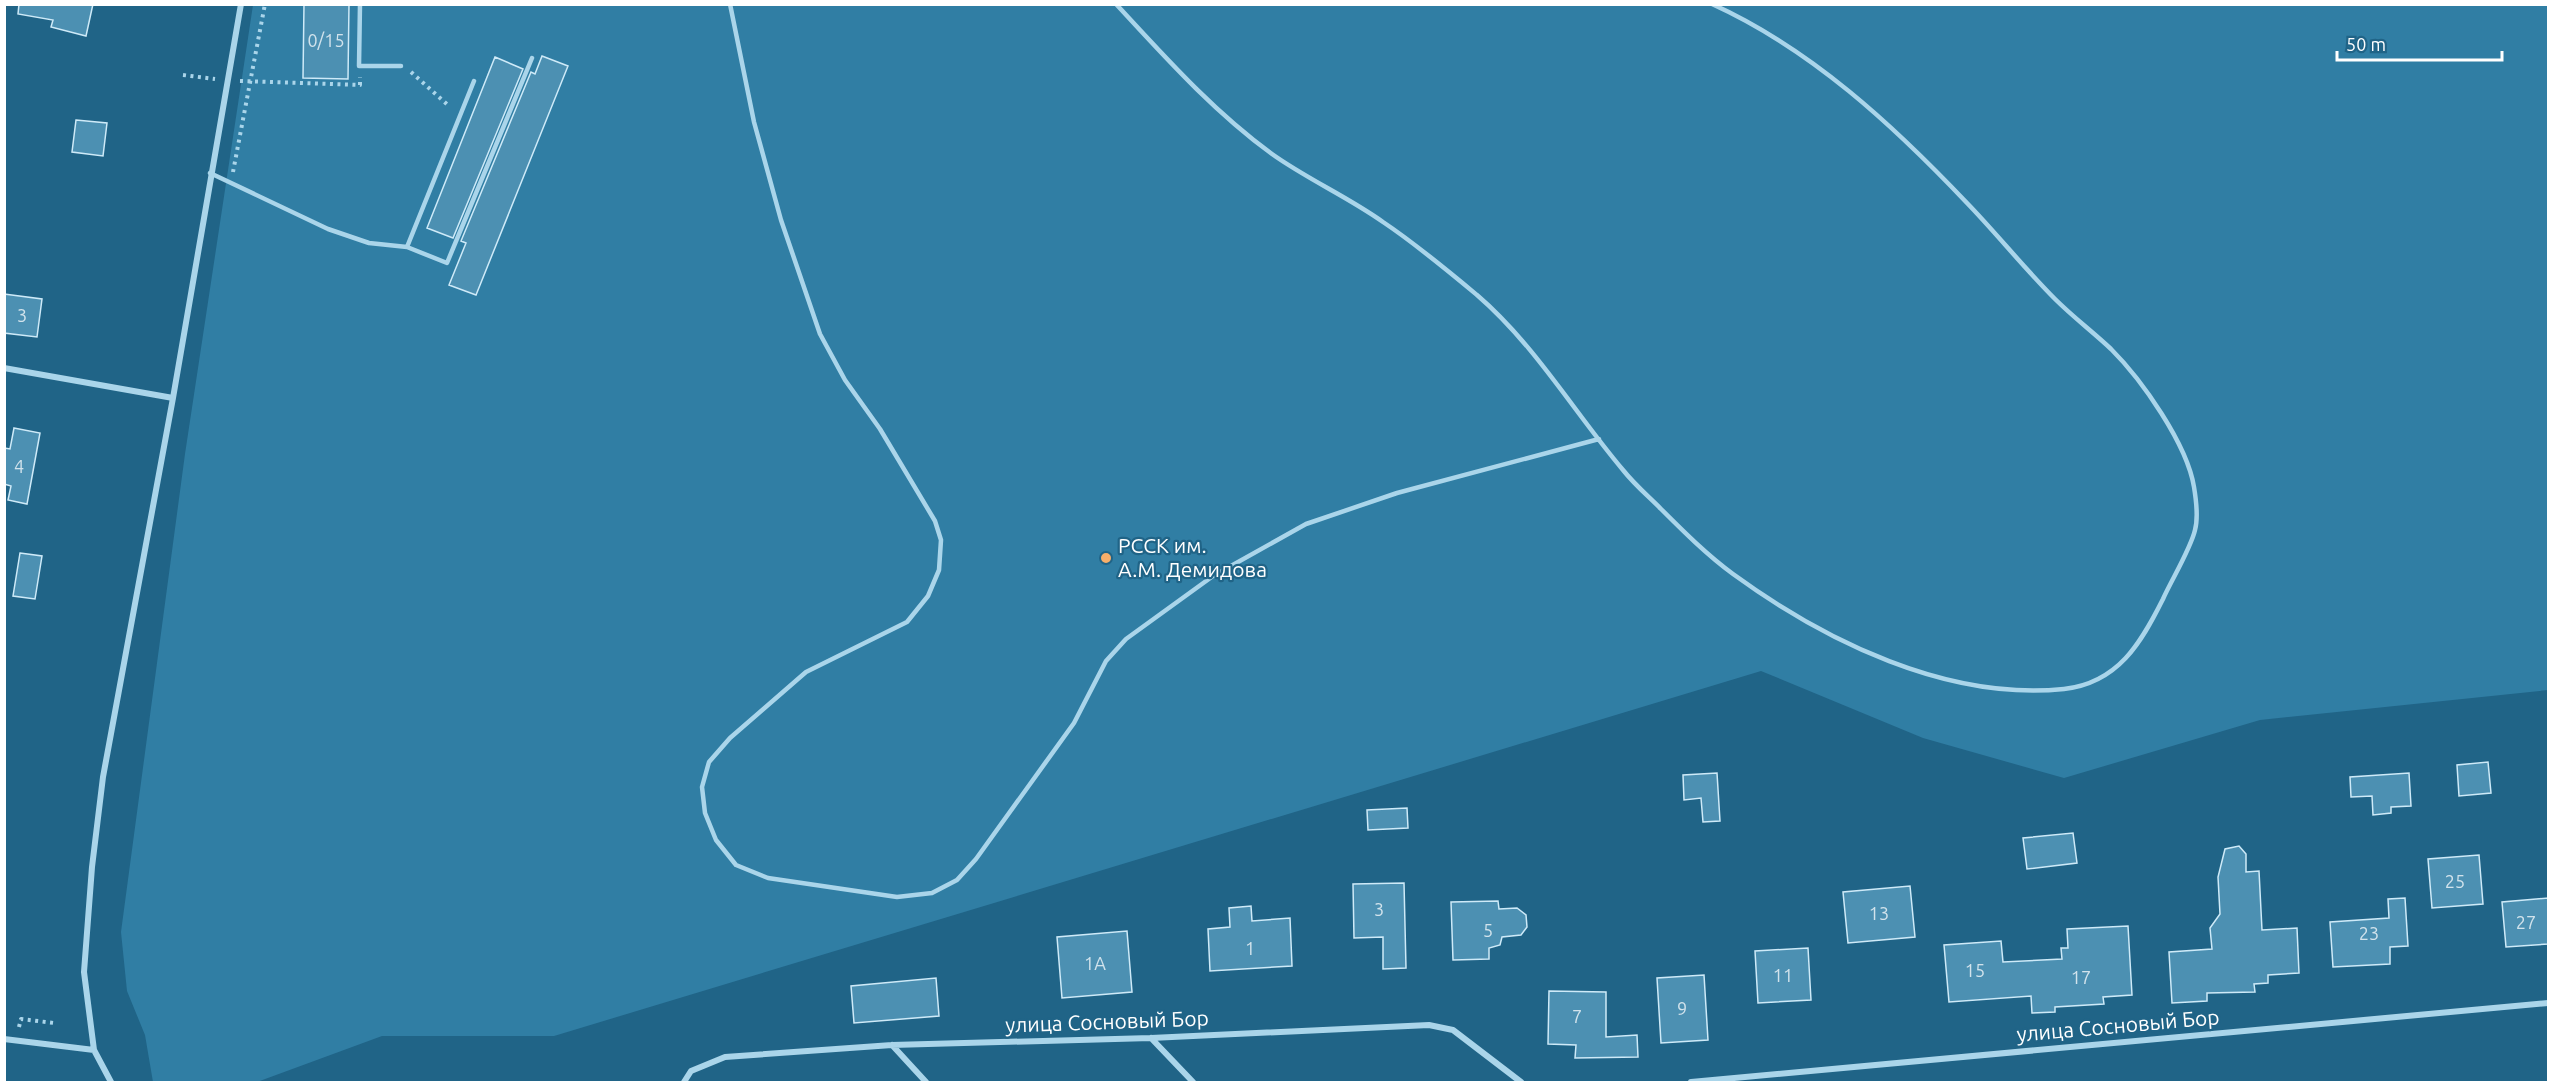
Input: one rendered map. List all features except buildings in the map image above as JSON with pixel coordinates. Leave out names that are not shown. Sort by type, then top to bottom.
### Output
[{"type":"street","points":[[111,1083],[94,1050],[84,972],[103,777],[173,398],[210,173],[241,4]]},
{"type":"street","points":[[4,368],[173,398]]},
{"type":"street","name":"улица Сосновый Бор","points":[[1691,1083],[2548,1003]]},
{"type":"street","name":"улица Сосновый Бор","points":[[684,1083],[691,1071],[725,1057],[892,1045],[1151,1038],[1429,1025],[1453,1030],[1521,1083]]},
{"type":"street","points":[[1151,1038],[1193,1083]]},
{"type":"street","points":[[4,1039],[94,1050]]},
{"type":"street","points":[[892,1045],[926,1083]]},
{"type":"lane","points":[[360,4],[359,66],[401,66]]},
{"type":"lane","points":[[730,4],[754,122],[781,220],[820,334],[845,380],[880,429],[935,521],[941,540],[939,570],[928,596],[907,622],[806,672],[730,738],[709,762],[702,787],[705,813],[716,840],[736,865],[768,878],[897,897],[932,893],[957,880],[976,859],[1074,723],[1106,661],[1126,639],[1214,576],[1306,524],[1397,493],[1599,439]]},
{"type":"lane","points":[[1116,4],[1200,94],[1273,154],[1383,222],[1480,297],[1550,374],[1625,473],[1727,571],[1773,602],[1830,635],[1890,661],[1936,676],[1983,686],[2067,689],[2099,680],[2119,665],[2144,637],[2196,529],[2194,486],[2181,445],[2149,396],[2114,352],[2056,300],[1924,159],[1864,103],[1766,32],[1712,4]]},
{"type":"lane","points":[[210,173],[328,229],[369,243],[407,247],[447,263],[532,58]]},
{"type":"lane","points":[[407,247],[474,81]]},
{"type":"path","points":[[231,183],[265,4]]},
{"type":"path","points":[[183,75],[227,81],[360,85],[359,66]]},
{"type":"path","points":[[401,66],[417,76],[460,116]]},
{"type":"path","points":[[17,1041],[21,1019],[54,1023]]},
{"type":"shaded area","name":"РССК им. А.М. Демидова","points":[[253,5],[2548,5],[2548,690],[2260,720],[2064,778],[1923,738],[1761,671],[554,1036],[382,1036],[257,1082],[153,1082],[145,1035],[127,991],[121,932],[185,454]]},
{"type":"place","name":"РССК им. А.М. Демидова","points":[[1106,558]]}]
